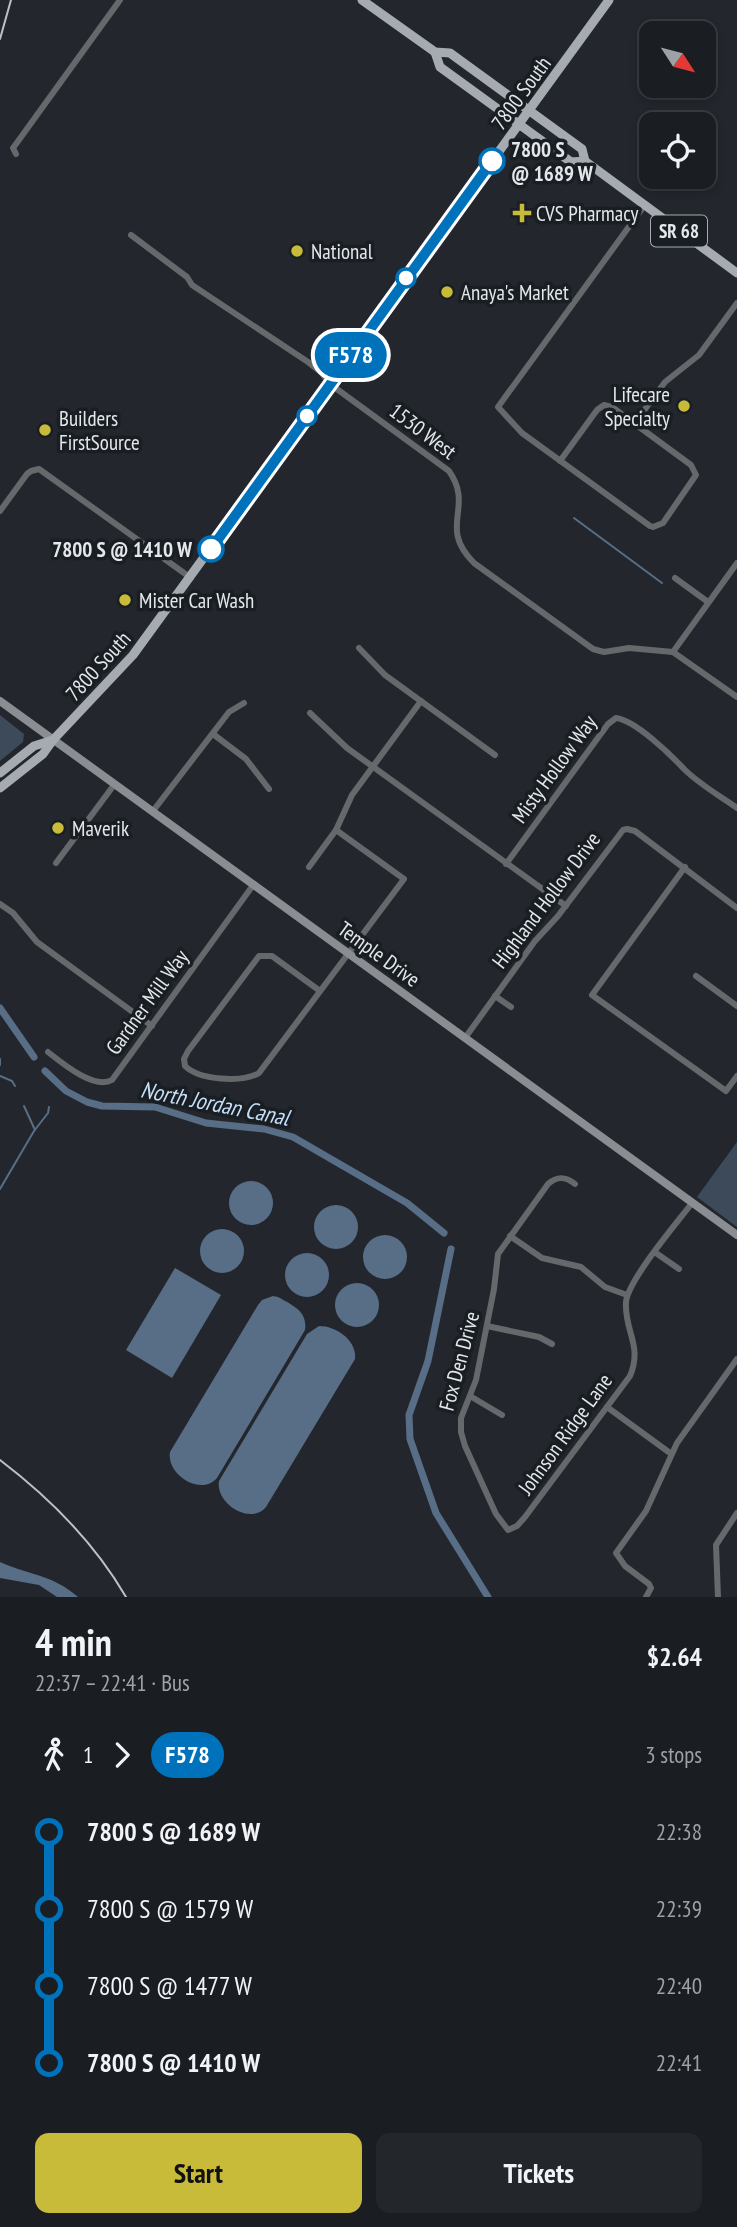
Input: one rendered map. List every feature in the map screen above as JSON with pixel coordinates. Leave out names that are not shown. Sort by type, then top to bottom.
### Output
[{"type":"main road","name":"SR 68","points":[[362,0],[435,52],[450,53],[582,149],[585,161],[737,273]]},
{"type":"main road","name":"7800 South","points":[[0,788],[43,754],[53,740],[117,675],[191,578],[609,0]]},
{"type":"main road","name":"SR 68","points":[[435,52],[440,67],[571,162],[585,161]]},
{"type":"main road","name":"7800 South","points":[[0,774],[34,746],[53,740]]},
{"type":"street","points":[[16,154],[13,148],[120,0]]},
{"type":"street","points":[[560,461],[597,410],[604,405],[612,407],[691,465],[696,471],[695,479],[663,523],[656,527],[650,526],[560,461],[522,433],[498,407],[644,206]]},
{"type":"street","name":"1530 West","points":[[131,235],[187,277],[192,285],[270,335],[314,367],[331,384],[449,471],[460,492],[456,530],[458,541],[474,563],[599,651],[629,648],[673,652]]},
{"type":"street","points":[[634,424],[665,382],[699,355],[737,303]]},
{"type":"street","points":[[0,511],[27,474],[35,469],[43,471],[191,578]]},
{"type":"street","points":[[737,563],[673,652],[737,697]]},
{"type":"street","points":[[675,578],[709,602]]},
{"type":"street","points":[[359,648],[385,676],[495,755]]},
{"type":"street","name":"Temple Drive","points":[[0,701],[737,1235]]},
{"type":"street","points":[[309,867],[337,830],[352,795],[421,701]]},
{"type":"street","points":[[153,811],[229,712],[244,703]]},
{"type":"street","points":[[310,713],[332,736],[373,767],[566,906]]},
{"type":"street","name":"Misty Hollow Way","points":[[506,864],[615,718],[627,722],[668,751],[685,769],[737,808]]},
{"type":"street","points":[[213,734],[246,759],[269,789]]},
{"type":"street","points":[[56,863],[114,785]]},
{"type":"street","name":"Highland Hollow Drive","points":[[464,1038],[619,834],[627,829],[635,831],[737,908]]},
{"type":"street","points":[[320,991],[272,956],[259,956],[188,1051],[184,1063],[187,1069],[194,1073],[231,1080],[251,1077],[266,1065],[404,879],[337,830]]},
{"type":"street","points":[[685,867],[592,995],[726,1091],[737,1076]]},
{"type":"street","name":"Gardner Mill Way","points":[[48,1052],[76,1072],[100,1083],[106,1083],[115,1077],[254,884]]},
{"type":"street","points":[[0,904],[13,913],[37,942],[152,1026]]},
{"type":"street","points":[[696,976],[737,1006]]},
{"type":"street","points":[[495,996],[511,1007]]},
{"type":"street","name":"Fox Den Drive","points":[[508,1530],[496,1514],[461,1432],[462,1411],[476,1380],[494,1289],[496,1261],[510,1236],[548,1184],[561,1178],[575,1184]]},
{"type":"street","points":[[510,1236],[542,1258],[581,1267],[605,1287],[627,1295],[692,1203]]},
{"type":"street","points":[[656,1252],[679,1269]]},
{"type":"street","name":"Johnson Ridge Lane","points":[[508,1530],[517,1526],[525,1517],[630,1376],[635,1364],[635,1345],[626,1312],[627,1295]]},
{"type":"street","points":[[487,1326],[539,1337],[552,1344]]},
{"type":"street","points":[[646,1597],[649,1584],[619,1561],[616,1553],[646,1511],[670,1453],[737,1359]]},
{"type":"street","points":[[470,1396],[502,1415]]},
{"type":"street","points":[[607,1407],[670,1453]]},
{"type":"street","points":[[718,1597],[716,1545],[737,1513]]},
{"type":"shaded area","points":[[0,715],[24,734],[23,742],[0,761]]},
{"type":"shaded area","points":[[737,1142],[737,1227],[697,1197]]},
{"type":"shaded area","points":[[251,1181],[260,1182],[267,1187],[272,1194],[272,1212],[267,1219],[260,1224],[251,1225],[242,1224],[235,1219],[230,1212],[229,1203],[230,1194],[235,1187],[242,1182]]},
{"type":"shaded area","points":[[336,1205],[345,1206],[352,1211],[357,1218],[357,1236],[352,1243],[345,1248],[336,1249],[327,1248],[320,1243],[315,1236],[314,1227],[315,1218],[320,1211],[327,1206]]},
{"type":"shaded area","points":[[222,1229],[231,1230],[238,1235],[243,1242],[243,1260],[238,1267],[231,1272],[222,1273],[213,1272],[206,1267],[201,1260],[200,1251],[201,1242],[206,1235],[213,1230]]},
{"type":"shaded area","points":[[385,1235],[394,1236],[401,1241],[406,1248],[406,1266],[401,1273],[394,1278],[385,1279],[376,1278],[369,1273],[364,1266],[363,1257],[364,1248],[369,1241],[376,1236]]},
{"type":"shaded area","points":[[307,1253],[316,1254],[323,1259],[328,1266],[328,1284],[323,1291],[316,1296],[307,1297],[298,1296],[291,1291],[286,1284],[285,1275],[286,1266],[291,1259],[298,1254]]},
{"type":"shaded area","points":[[175,1268],[221,1295],[172,1378],[126,1350]]},
{"type":"shaded area","points":[[357,1283],[366,1284],[373,1289],[378,1296],[378,1314],[373,1321],[366,1326],[357,1327],[348,1326],[341,1321],[336,1314],[335,1305],[336,1296],[341,1289],[348,1284]]},
{"type":"shaded area","points":[[273,1296],[298,1309],[304,1318],[305,1330],[217,1478],[210,1483],[194,1484],[173,1468],[170,1452],[258,1305],[262,1300]]},
{"type":"shaded area","points":[[319,1326],[344,1336],[353,1346],[355,1359],[266,1507],[259,1512],[243,1513],[222,1497],[219,1481],[307,1334]]},
{"type":"shaded area","points":[[0,1562],[49,1579],[78,1597],[57,1597],[39,1585],[0,1578]]},
{"type":"waterway","points":[[574,518],[662,583]]},
{"type":"waterway","name":"North Jordan Canal","points":[[0,1008],[34,1057]]},
{"type":"waterway","points":[[0,1059],[0,1065]]},
{"type":"waterway","name":"North Jordan Canal","points":[[45,1071],[66,1091],[102,1106],[155,1107],[206,1123],[264,1129],[293,1137],[407,1203],[444,1233]]},
{"type":"waterway","points":[[0,1076],[12,1081],[15,1086]]},
{"type":"waterway","points":[[24,1106],[35,1130]]},
{"type":"waterway","points":[[0,1189],[34,1131],[48,1113],[49,1107]]},
{"type":"waterway","name":"North Jordan Canal","points":[[451,1249],[428,1361],[409,1415],[410,1439],[436,1513],[488,1597]]},
{"type":"tram line","points":[[0,39],[11,0]]},
{"type":"tram line","points":[[0,1460],[70,1522],[100,1558],[126,1597]]},
{"type":"bus line","name":"F578","points":[[211,549],[492,161]]},
{"type":"place","name":"7800 S @ 1689 W","points":[[492,161]]},
{"type":"place","name":"CVS Pharmacy","points":[[522,213]]},
{"type":"place","name":"National","points":[[297,251]]},
{"type":"place","name":"Anaya's Market","points":[[447,292]]},
{"type":"place","name":"Lifecare Specialty","points":[[684,406]]},
{"type":"place","name":"Builders FirstSource","points":[[45,430]]},
{"type":"place","name":"7800 S @ 1410 W","points":[[211,549]]},
{"type":"place","name":"Mister Car Wash","points":[[125,600]]},
{"type":"place","name":"Maverik","points":[[58,828]]}]
